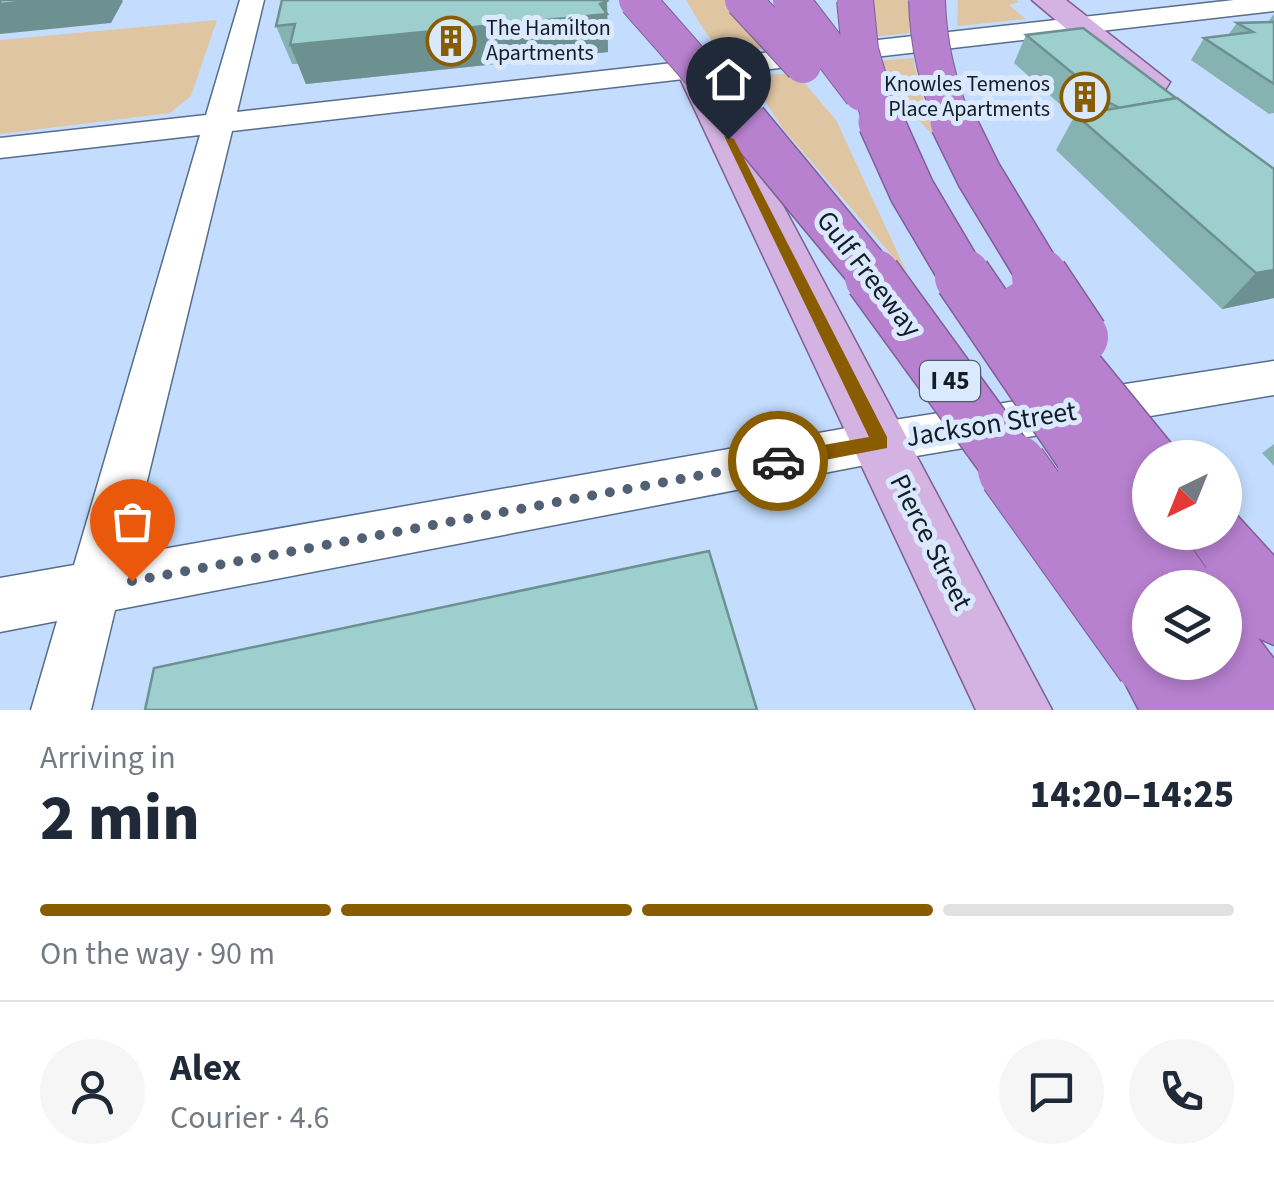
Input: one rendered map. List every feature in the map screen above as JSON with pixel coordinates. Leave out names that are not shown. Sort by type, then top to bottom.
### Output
[{"type":"highway","points":[[606,0],[736,111]]},
{"type":"highway","name":"Gulf Freeway","points":[[637,0],[736,111],[894,302],[1132,637]]},
{"type":"highway","points":[[742,0],[1132,441]]},
{"type":"highway","points":[[791,0],[1060,355]]},
{"type":"highway","points":[[855,0],[856,34],[874,111],[904,172],[960,271],[1165,570]]},
{"type":"highway","points":[[927,0],[933,56],[951,119],[1016,238],[1103,372],[1153,440]]},
{"type":"highway","points":[[1224,550],[1274,608]]},
{"type":"highway","points":[[1233,550],[1274,608]]},
{"type":"highway","points":[[1242,679],[1264,710]]},
{"type":"highway","name":"Gulf Freeway","points":[[1163,680],[1185,710]]},
{"type":"main road","name":"Pierce Street","points":[[657,0],[1015,710]]},
{"type":"main road","points":[[1047,0],[1182,105]]},
{"type":"street","points":[[61,710],[252,0]]},
{"type":"street","points":[[0,148],[1080,25],[1149,8],[1274,4]]},
{"type":"street","name":"Jackson Street","points":[[0,605],[881,442],[1274,378]]},
{"type":"shaded area","points":[[686,0],[730,0],[772,48],[737,50],[718,45]]},
{"type":"shaded area","points":[[869,0],[909,0],[909,33],[871,37]]},
{"type":"shaded area","points":[[958,0],[1016,0],[1019,2],[1009,5],[1026,19],[957,26]]},
{"type":"shaded area","points":[[217,20],[191,96],[170,113],[0,134],[0,40]]},
{"type":"shaded area","points":[[914,58],[934,136],[886,86],[875,61]]},
{"type":"shaded area","points":[[796,73],[836,120],[907,273],[783,129],[749,76]]},
{"type":"building","points":[[0,0],[42,0],[0,4]]},
{"type":"building","points":[[282,0],[605,0],[600,4],[607,14],[290,45],[295,24],[276,26]]},
{"type":"building","points":[[1274,22],[1274,84],[1204,38],[1253,32],[1237,23]]},
{"type":"building","points":[[1083,28],[1176,98],[1120,108],[1026,35]]},
{"type":"building","points":[[1177,98],[1274,169],[1274,270],[1256,273],[1076,115]]},
{"type":"building","points":[[709,551],[757,710],[145,710],[154,668]]},
{"type":"way so far","points":[[132,581],[778,461]]},
{"type":"place","name":"The Hamilton Apartments","points":[[451,41]]},
{"type":"place","name":"Knowles Temenos Place Apartments","points":[[1085,97]]},
{"type":"route","points":[[728,139],[881,442],[778,461]]}]
